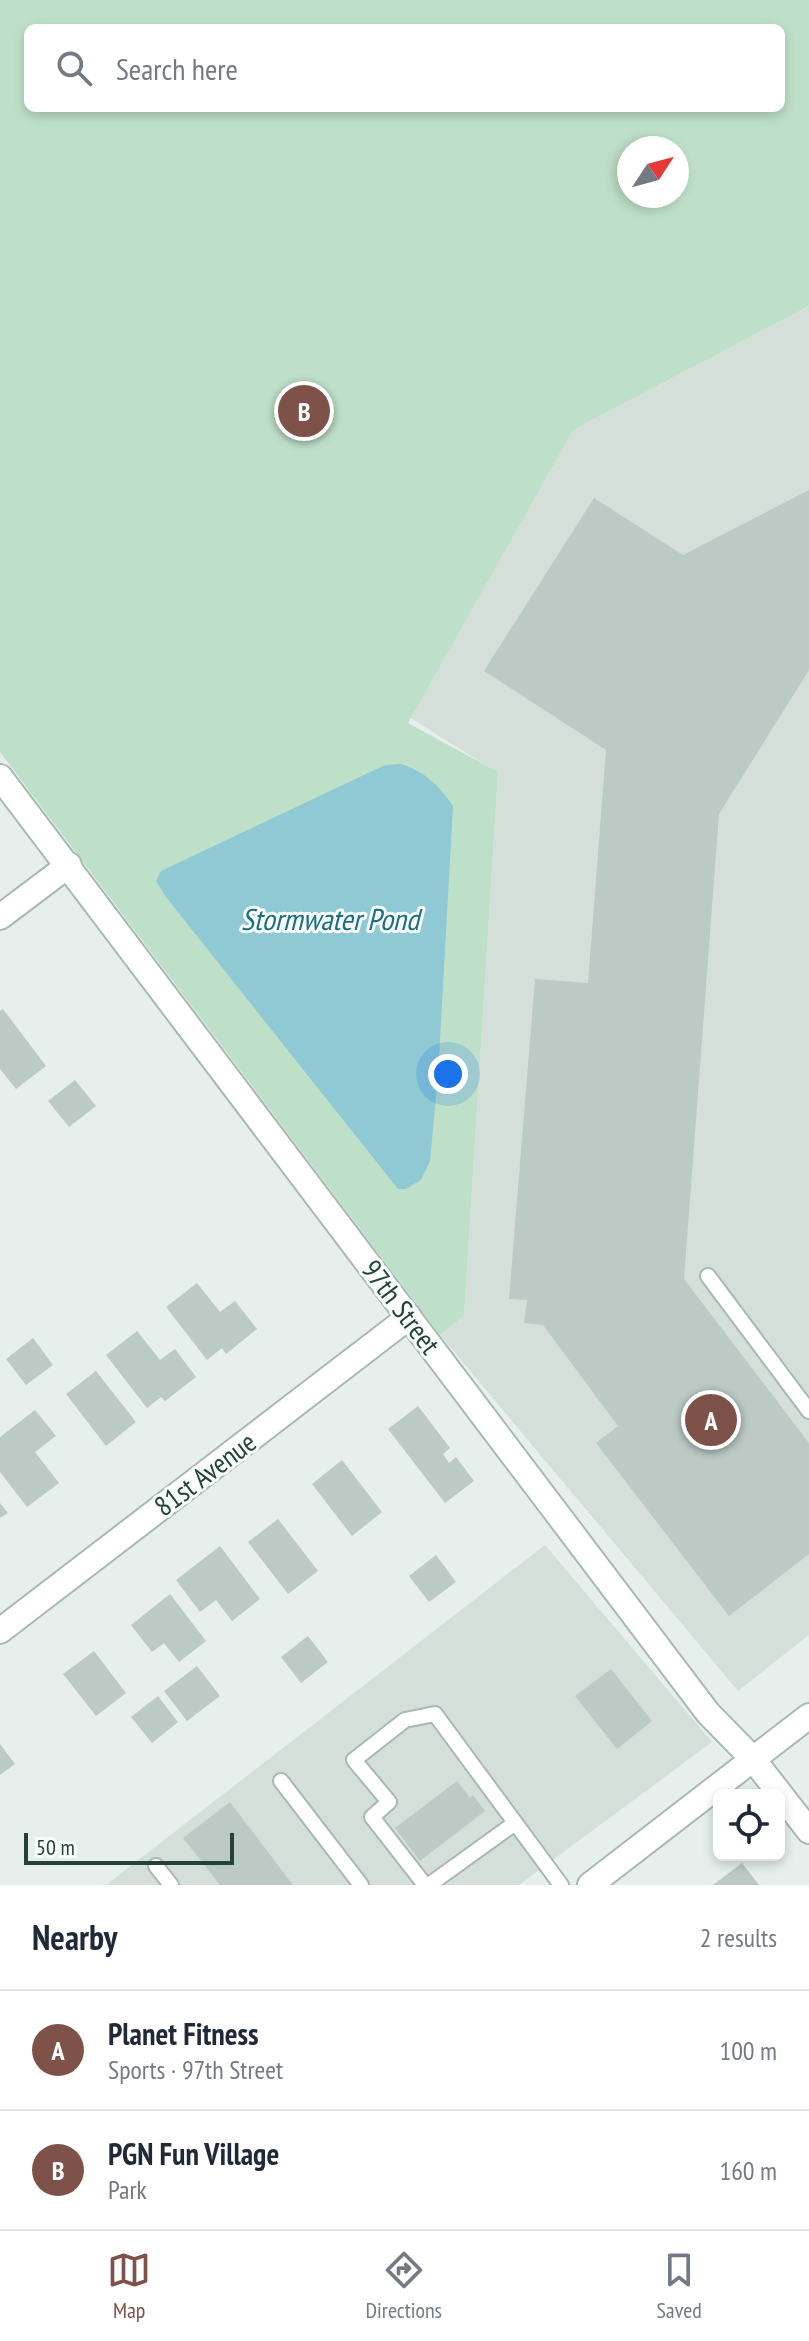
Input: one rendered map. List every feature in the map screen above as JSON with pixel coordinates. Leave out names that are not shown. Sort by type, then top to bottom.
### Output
[{"type":"street","name":"97th Street","points":[[0,777],[708,1713],[753,1759],[809,1831]]},
{"type":"street","points":[[0,917],[69,865]]},
{"type":"street","name":"81st Avenue","points":[[0,1631],[409,1317]]},
{"type":"street","points":[[590,1885],[809,1716]]},
{"type":"lane","points":[[708,1276],[809,1411]]},
{"type":"lane","points":[[515,1823],[427,1885],[372,1817],[389,1802],[354,1760],[405,1720],[435,1714],[561,1885]]},
{"type":"lane","points":[[281,1781],[361,1885]]},
{"type":"lane","points":[[156,1866],[171,1885]]},
{"type":"shaded area","points":[[809,306],[809,1635],[738,1691],[440,1335],[464,1316],[498,773],[398,710],[573,430]]},
{"type":"shaded area","points":[[545,1545],[712,1742],[519,1885],[106,1885]]},
{"type":"green space","points":[[0,0],[809,0],[809,306],[573,430],[408,723],[498,772],[464,1316],[440,1335],[0,752]]},
{"type":"water","name":"Stormwater Pond","points":[[401,764],[431,780],[453,806],[438,1076],[430,1161],[421,1180],[406,1189],[398,1189],[156,881],[161,871],[385,765]]},
{"type":"building","points":[[809,490],[809,670],[719,814],[684,1279],[809,1443],[809,1554],[729,1616],[596,1443],[618,1426],[543,1325],[524,1323],[527,1300],[509,1299],[535,979],[588,983],[606,750],[484,671],[594,498],[683,555]]},
{"type":"building","points":[[3,1009],[46,1066],[16,1089],[0,1069],[0,1011]]},
{"type":"building","points":[[75,1080],[96,1106],[69,1127],[48,1101]]},
{"type":"building","points":[[197,1283],[220,1312],[235,1301],[257,1329],[226,1354],[222,1348],[207,1360],[166,1307]]},
{"type":"building","points":[[137,1331],[160,1360],[175,1349],[196,1377],[165,1401],[161,1397],[147,1408],[106,1355]]},
{"type":"building","points":[[33,1338],[53,1365],[26,1385],[6,1359]]},
{"type":"building","points":[[96,1371],[136,1422],[106,1446],[66,1394]]},
{"type":"building","points":[[418,1406],[450,1448],[443,1454],[449,1463],[456,1457],[474,1481],[445,1503],[388,1429]]},
{"type":"building","points":[[35,1410],[56,1436],[35,1452],[59,1483],[27,1507],[0,1472],[0,1437]]},
{"type":"building","points":[[342,1460],[382,1512],[352,1536],[312,1484]]},
{"type":"building","points":[[0,1503],[8,1513],[0,1518]]},
{"type":"building","points":[[278,1519],[318,1571],[288,1594],[248,1542]]},
{"type":"building","points":[[220,1546],[260,1599],[232,1621],[216,1600],[200,1612],[176,1580]]},
{"type":"building","points":[[436,1555],[456,1582],[429,1602],[409,1576]]},
{"type":"building","points":[[170,1594],[206,1641],[179,1662],[164,1643],[152,1652],[131,1625]]},
{"type":"building","points":[[308,1636],[328,1662],[301,1683],[281,1657]]},
{"type":"building","points":[[94,1651],[126,1693],[96,1716],[63,1674]]},
{"type":"building","points":[[197,1666],[220,1696],[187,1721],[164,1691]]},
{"type":"building","points":[[611,1669],[652,1721],[617,1749],[575,1696]]},
{"type":"building","points":[[158,1696],[178,1722],[152,1743],[131,1717]]},
{"type":"building","points":[[0,1744],[15,1764],[0,1775]]},
{"type":"building","points":[[457,1781],[485,1811],[420,1861],[395,1828]]},
{"type":"building","points":[[230,1802],[293,1885],[220,1885],[183,1838]]},
{"type":"building","points":[[742,1863],[759,1885],[713,1885]]},
{"type":"place","name":"PGN Fun Village","points":[[304,411]]},
{"type":"place","name":"Planet Fitness","points":[[711,1420]]}]
